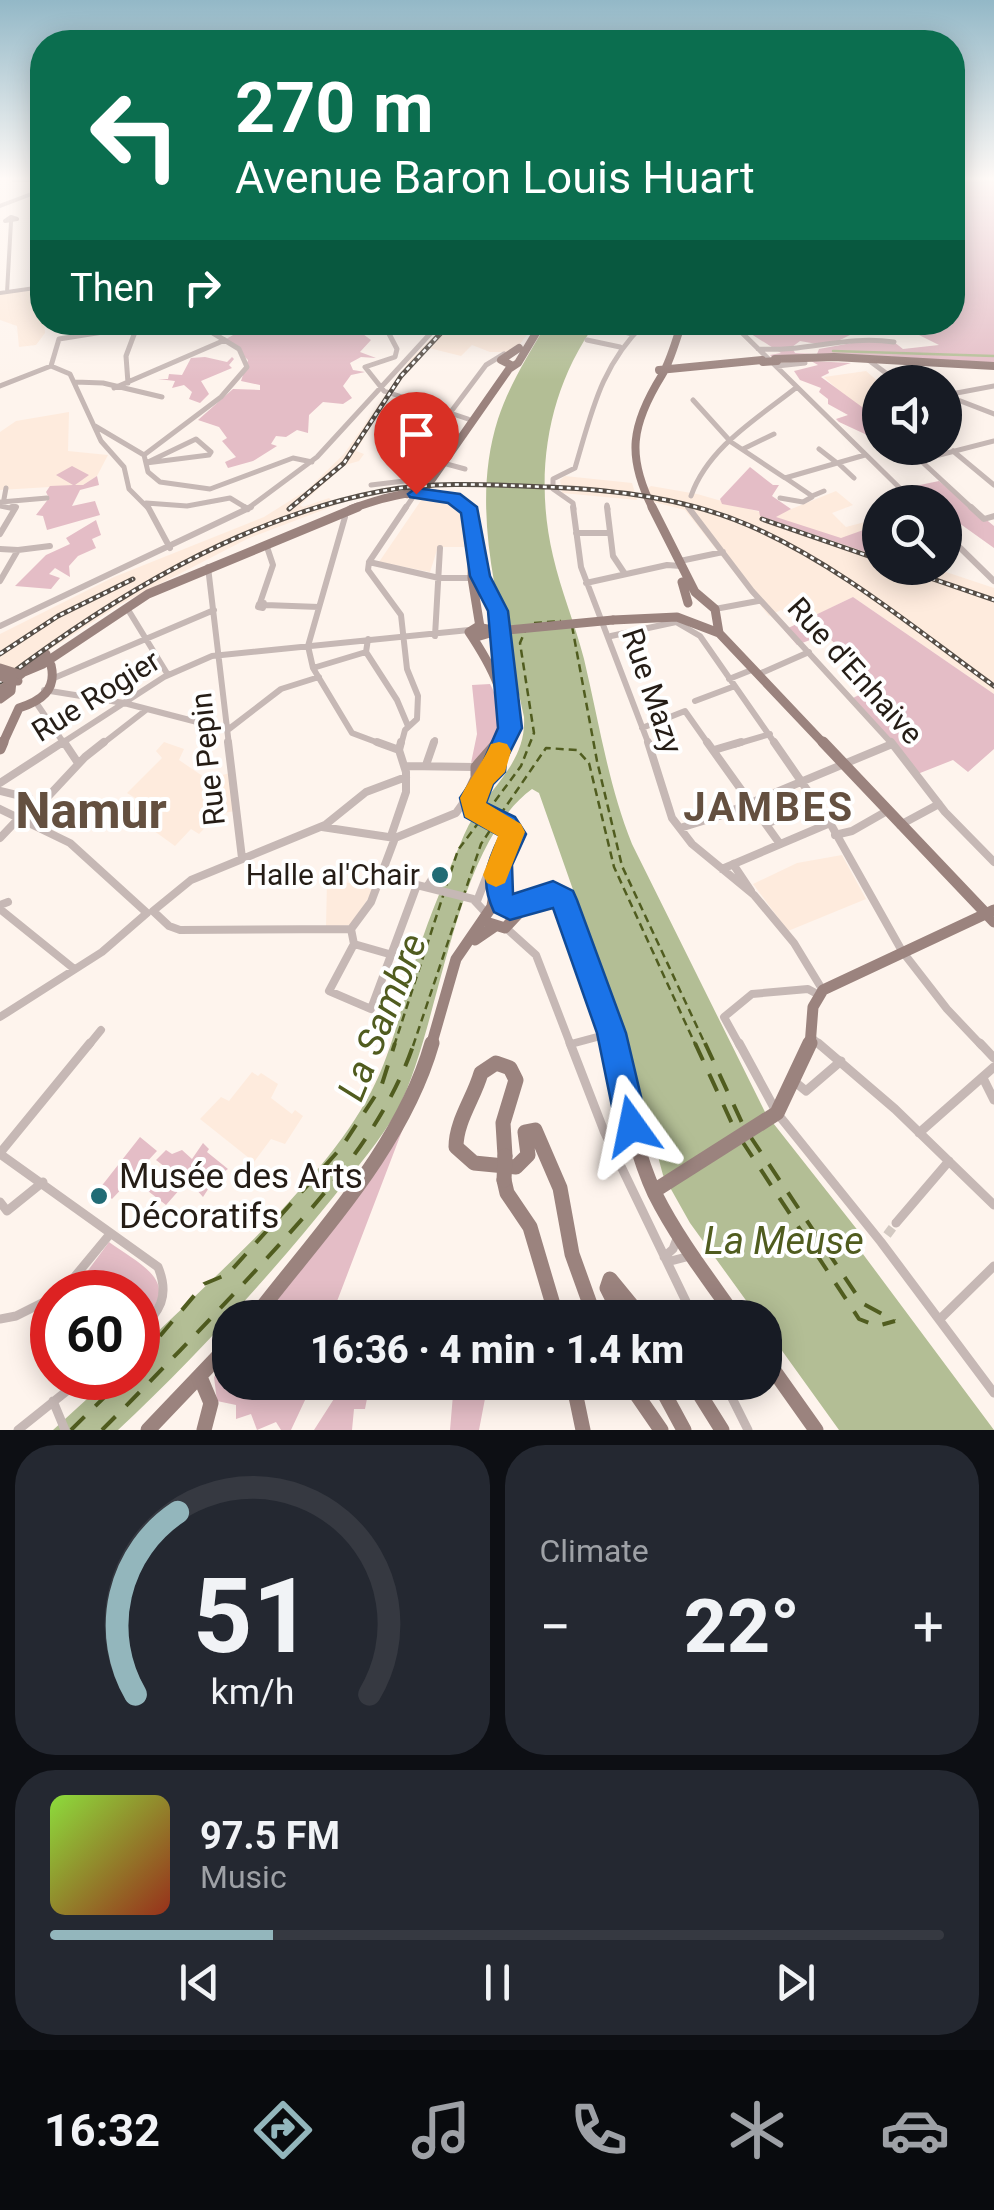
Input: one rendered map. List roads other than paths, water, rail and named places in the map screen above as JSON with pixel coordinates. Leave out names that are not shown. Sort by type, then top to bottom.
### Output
[{"type":"main road","points":[[341,519],[401,505],[419,492],[443,464],[506,360],[528,335]]},
{"type":"main road","points":[[631,442],[674,335]]},
{"type":"main road","points":[[663,363],[684,367],[762,361],[867,360],[994,368]]},
{"type":"main road","points":[[663,363],[654,374],[631,442],[638,478],[679,564],[695,592],[715,614],[719,633]]},
{"type":"main road","points":[[653,386],[684,367]]},
{"type":"main road","points":[[419,492],[471,419]]},
{"type":"main road","points":[[419,492],[444,452]]},
{"type":"main road","points":[[419,492],[447,499],[467,512],[468,578],[477,633],[506,714],[502,738],[466,798],[474,809],[512,830],[512,840],[492,872],[492,911],[451,979]]},
{"type":"main road","points":[[0,691],[37,660],[126,607],[208,566],[419,492],[454,498],[473,516],[472,578],[477,633],[508,706]]},
{"type":"main road","points":[[473,545],[480,576],[498,611],[510,731],[483,770],[473,795],[474,809]]},
{"type":"main road","points":[[679,564],[688,594],[688,619]]},
{"type":"main road","points":[[665,616],[686,605],[705,602]]},
{"type":"main road","points":[[700,624],[715,614]]},
{"type":"main road","points":[[477,633],[665,616],[688,619],[719,633],[991,915],[902,951],[821,992],[812,1014],[812,1038],[795,1082],[775,1115],[659,1188]]},
{"type":"main road","points":[[13,678],[48,664],[99,624]]},
{"type":"main road","points":[[48,664],[80,635]]},
{"type":"main road","points":[[0,749],[19,708],[35,702],[52,685],[48,664]]},
{"type":"main road","points":[[0,668],[13,678],[19,708]]},
{"type":"main road","points":[[0,699],[11,691],[13,678]]},
{"type":"main road","points":[[268,1300],[351,1194],[396,1128],[426,1064],[459,952],[492,911],[553,893],[564,900],[612,1033],[640,1150],[678,1235],[723,1300]]},
{"type":"main road","points":[[552,1300],[534,1237],[506,1193],[504,1180],[505,1166],[505,1156],[503,1123],[516,1082],[510,1068],[496,1063],[481,1073],[475,1098],[456,1131],[456,1148],[477,1164],[505,1166],[516,1167],[528,1156],[525,1132],[535,1130],[560,1186],[558,1200],[574,1266],[588,1300]]},
{"type":"main road","points":[[613,1300],[606,1286],[608,1279],[615,1280],[629,1300]]},
{"type":"main road","points":[[148,1430],[212,1364]]},
{"type":"main road","points":[[200,1377],[211,1403],[204,1430]]},
{"type":"main road","points":[[782,1382],[816,1430]]},
{"type":"main road","points":[[577,1400],[584,1430]]},
{"type":"main road","points":[[640,1400],[661,1430]]},
{"type":"main road","points":[[668,1400],[684,1430]]},
{"type":"main road","points":[[703,1400],[722,1430]]},
{"type":"street","points":[[8,247],[8,292]]},
{"type":"street","points":[[0,258],[9,256]]},
{"type":"street","points":[[0,292],[30,289]]},
{"type":"street","points":[[52,366],[56,341],[81,335]]},
{"type":"street","points":[[128,383],[126,356],[134,335]]},
{"type":"street","points":[[144,454],[222,397],[244,374],[246,356],[218,335]]},
{"type":"street","points":[[389,335],[397,350],[392,359],[365,366],[380,385],[471,419]]},
{"type":"street","points":[[0,626],[248,509],[312,462],[430,335]]},
{"type":"street","points":[[587,340],[620,347],[633,335]]},
{"type":"street","points":[[744,335],[776,362],[862,451]]},
{"type":"street","points":[[757,348],[796,351],[859,337],[894,342]]},
{"type":"street","points":[[114,388],[226,339]]},
{"type":"street","name":"Rue Mazy","points":[[620,347],[594,398],[575,468],[552,482],[555,492],[573,503],[586,582],[611,636],[665,800],[692,844],[751,892]]},
{"type":"street","points":[[450,413],[484,367],[506,360]]},
{"type":"street","points":[[867,360],[874,365]]},
{"type":"street","points":[[776,362],[805,364]]},
{"type":"street","points":[[0,384],[52,366],[67,372],[93,426],[124,466],[129,489],[145,502],[170,548]]},
{"type":"street","points":[[74,382],[103,383],[162,397]]},
{"type":"street","points":[[962,392],[994,386]]},
{"type":"street","points":[[691,496],[696,480],[731,442],[797,387]]},
{"type":"street","points":[[692,400],[731,442],[812,496]]},
{"type":"street","points":[[962,402],[994,414]]},
{"type":"street","points":[[450,413],[456,436],[443,464],[466,469]]},
{"type":"street","points":[[93,426],[144,454]]},
{"type":"street","points":[[742,450],[774,434]]},
{"type":"street","points":[[196,439],[211,452],[206,457],[146,463],[196,439]]},
{"type":"street","points":[[962,449],[994,441]]},
{"type":"street","points":[[985,443],[994,450]]},
{"type":"street","points":[[819,449],[854,478]]},
{"type":"street","points":[[144,454],[148,472],[160,482],[210,489],[293,458],[312,462]]},
{"type":"street","points":[[786,478],[862,455]]},
{"type":"street","points":[[962,458],[994,485]]},
{"type":"street","points":[[876,465],[897,485]]},
{"type":"street","points":[[925,465],[984,519],[994,516]]},
{"type":"street","points":[[371,485],[419,492]]},
{"type":"street","points":[[1,503],[6,488]]},
{"type":"street","points":[[780,498],[802,502],[824,491]]},
{"type":"street","points":[[1,503],[47,498]]},
{"type":"street","points":[[145,502],[187,506],[232,498],[248,509]]},
{"type":"street","points":[[0,534],[16,507],[1,503]]},
{"type":"street","points":[[401,505],[367,568],[398,609],[406,669],[418,696],[417,719],[408,726],[399,750],[406,766],[408,800],[392,833],[395,838],[371,902],[351,929],[354,944],[330,991],[372,1008],[417,884]]},
{"type":"street","points":[[607,505],[614,556],[625,574]]},
{"type":"street","name":"Rue d'Enhaive","points":[[688,507],[760,600],[892,744],[938,804],[994,862]]},
{"type":"street","points":[[341,519],[308,646],[313,668],[352,733],[399,750]]},
{"type":"street","points":[[576,533],[610,533]]},
{"type":"street","points":[[266,544],[273,565],[263,604],[319,607]]},
{"type":"street","points":[[0,550],[50,546]]},
{"type":"street","points":[[436,633],[440,548]]},
{"type":"street","points":[[0,581],[18,550]]},
{"type":"street","points":[[962,550],[994,581]]},
{"type":"street","points":[[586,582],[723,552]]},
{"type":"street","points":[[369,558],[439,578],[468,578]]},
{"type":"street","name":"Rue Pepin","points":[[208,566],[242,858]]},
{"type":"street","points":[[371,575],[390,567]]},
{"type":"street","points":[[715,614],[760,600]]},
{"type":"street","points":[[126,607],[168,675]]},
{"type":"street","points":[[52,685],[214,610]]},
{"type":"street","points":[[611,636],[682,622],[700,636],[830,822],[902,951],[947,1009],[994,1058]]},
{"type":"street","name":"Rue Rogier","points":[[0,783],[168,675],[220,655],[368,639],[403,640],[436,633],[477,633]]},
{"type":"street","points":[[368,639],[366,652],[408,726]]},
{"type":"street","points":[[313,668],[366,652]]},
{"type":"street","points":[[729,678],[809,652]]},
{"type":"street","points":[[52,685],[228,730],[277,688],[298,679],[320,677]]},
{"type":"street","points":[[695,701],[736,686]]},
{"type":"street","points":[[35,702],[78,764]]},
{"type":"street","points":[[0,838],[78,764],[147,709]]},
{"type":"street","points":[[642,728],[685,711],[780,844]]},
{"type":"street","points":[[713,750],[770,734]]},
{"type":"street","points":[[426,764],[435,740]]},
{"type":"street","points":[[680,828],[892,744]]},
{"type":"street","points":[[406,766],[426,764],[483,770]]},
{"type":"street","points":[[0,1017],[111,946],[191,880],[321,826],[366,792],[406,776]]},
{"type":"street","points":[[0,791],[29,798]]},
{"type":"street","points":[[442,820],[460,810],[466,798]]},
{"type":"street","points":[[762,798],[778,819],[766,824]]},
{"type":"street","points":[[900,824],[938,804]]},
{"type":"street","points":[[0,809],[86,854],[150,914],[180,930],[351,929]]},
{"type":"street","points":[[321,826],[395,838],[474,809]]},
{"type":"street","points":[[835,835],[852,831],[887,811]]},
{"type":"street","points":[[722,869],[830,822]]},
{"type":"street","points":[[492,872],[499,845]]},
{"type":"street","name":"Rue Mazy","points":[[733,864],[794,944],[821,992]]},
{"type":"street","points":[[381,876],[440,890],[492,911],[536,955],[618,1159],[685,1300]]},
{"type":"street","points":[[427,887],[434,876]]},
{"type":"street","points":[[3,906],[74,968]]},
{"type":"street","points":[[354,944],[389,954]]},
{"type":"street","points":[[821,992],[808,989],[752,994],[724,1017],[775,1115],[884,1238],[994,1393]]},
{"type":"street","points":[[101,1030],[0,1154],[44,1182],[159,1270]]},
{"type":"street","points":[[572,1044],[612,1033]]},
{"type":"street","points":[[812,1038],[841,1060],[993,1203]]},
{"type":"street","points":[[795,1082],[806,1090],[841,1060]]},
{"type":"street","points":[[919,1133],[994,1068]]},
{"type":"street","points":[[983,1078],[994,1100]]},
{"type":"street","points":[[618,1159],[640,1150]]},
{"type":"street","points":[[896,1223],[949,1160]]},
{"type":"street","points":[[2,1209],[44,1182]]},
{"type":"street","points":[[80,1270],[110,1234]]},
{"type":"street","points":[[666,1260],[678,1235]]},
{"type":"street","points":[[666,1260],[692,1255]]},
{"type":"street","points":[[940,1319],[994,1266]]},
{"type":"street","points":[[160,1272],[166,1293],[160,1312]]},
{"type":"street","points":[[0,1319],[30,1309]]},
{"type":"street","points":[[18,1430],[56,1400]]},
{"type":"street","points":[[733,1400],[748,1430]]},
{"type":"street","points":[[53,1402],[65,1430]]},
{"type":"water","name":"La Meuse","points":[[540,335],[588,335],[566,376],[549,435],[545,465],[547,526],[584,659],[616,799],[632,844],[766,1114],[859,1232],[854,1242],[994,1430],[839,1430],[782,1351],[782,1300],[746,1300],[690,1223],[663,1175],[628,1046],[539,793],[532,789],[505,816],[466,893],[413,1073],[398,1109],[310,1226],[245,1300],[212,1300],[212,1335],[160,1389],[160,1330],[296,1195],[350,1126],[371,1092],[392,1042],[422,940],[451,865],[472,820],[518,750],[524,717],[499,607],[487,531],[489,456],[498,419]]},
{"type":"water","name":"La Meuse","points":[[86,1400],[149,1400],[118,1430],[53,1430]]},
{"type":"waterway","points":[[833,351],[994,356]]},
{"type":"tunnel","points":[[887,1235],[896,1223]]},
{"type":"railway","points":[[289,509],[344,463],[401,376],[439,335]]},
{"type":"railway","points":[[0,682],[133,591],[229,541],[330,503],[382,491],[465,484],[625,493],[700,508],[748,525],[845,578],[994,686]]},
{"type":"railway","points":[[762,519],[862,554]]},
{"type":"railway","points":[[0,654],[58,616],[133,579]]},
{"type":"railway","points":[[950,585],[994,600]]},
{"type":"place","name":"Halle al'Chair","points":[[440,875]]},
{"type":"place","name":"Musée des Arts Décoratifs","points":[[99,1196]]},
{"type":"district","name":"JAMBES","points":[[769,807]]},
{"type":"district","name":"Namur","points":[[91,810]]},
{"type":"water label","name":"La Sambre","points":[[382,1017]]}]
